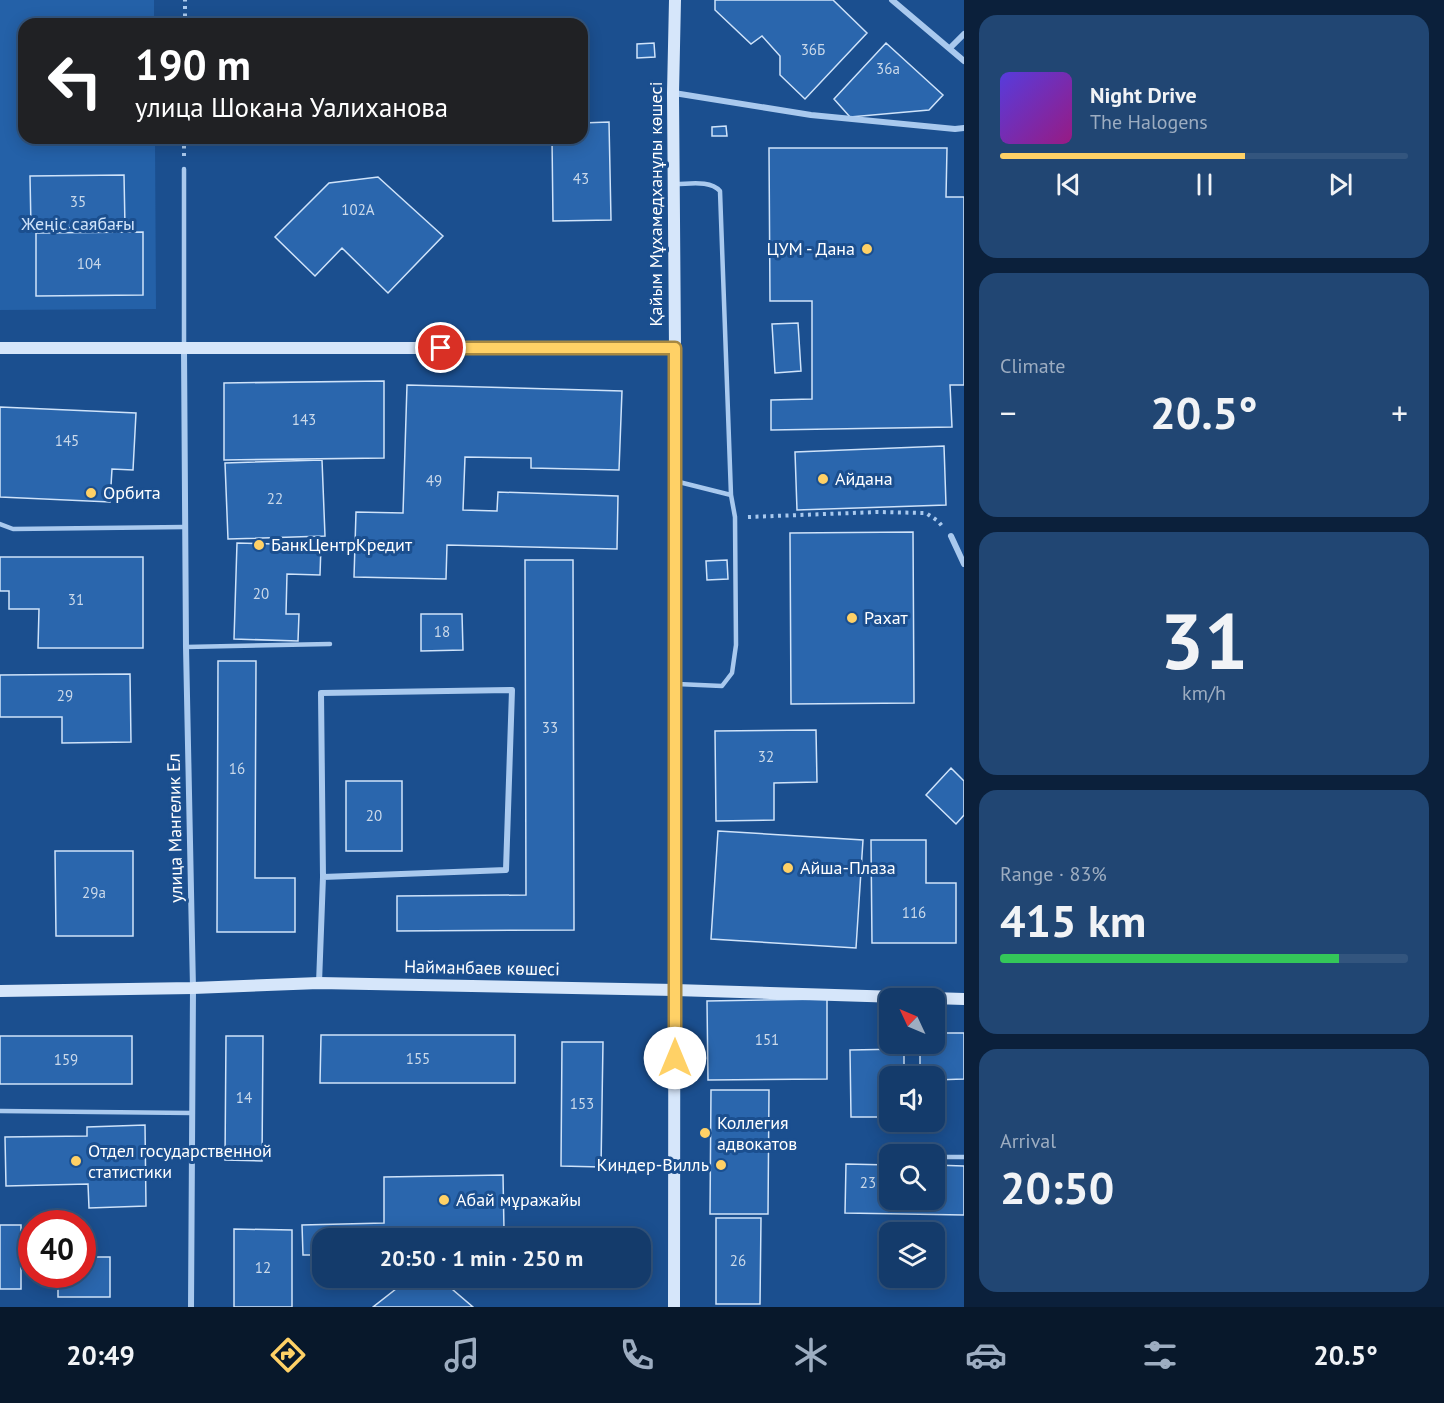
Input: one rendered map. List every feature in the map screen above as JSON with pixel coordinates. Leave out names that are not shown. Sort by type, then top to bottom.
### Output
[{"type":"street","name":"Қайым Мұхамедханұлы көшесі","points":[[674,1307],[673,93],[675,0]]},
{"type":"street","points":[[892,0],[964,62]]},
{"type":"street","points":[[950,48],[964,34]]},
{"type":"street","points":[[673,93],[811,115],[964,128]]},
{"type":"street","points":[[0,348],[675,348]]},
{"type":"street","name":"улица Мангелик Ел","points":[[184,349],[186,646],[193,988],[190,1307]]},
{"type":"street","points":[[951,536],[964,564]]},
{"type":"street","points":[[319,983],[323,877],[321,693],[512,690],[506,870],[323,877]]},
{"type":"street","name":"Найманбаев көшесі","points":[[0,992],[319,983],[675,990],[964,999]]},
{"type":"lane","points":[[184,169],[184,349]]},
{"type":"lane","points":[[674,183],[715,185],[720,191],[731,495],[735,517],[736,645],[732,673],[722,686],[674,684]]},
{"type":"lane","points":[[675,481],[731,495]]},
{"type":"lane","points":[[0,524],[13,529],[185,526]]},
{"type":"lane","points":[[186,646],[330,644]]},
{"type":"lane","points":[[0,1112],[192,1113]]},
{"type":"lane","points":[[945,1157],[964,1157]]},
{"type":"path","points":[[185,0],[185,18]]},
{"type":"path","points":[[735,517],[878,512],[926,513],[938,521],[951,536]]},
{"type":"green space","name":"Жеңіс саябағы","points":[[0,0],[154,0],[154,18],[18,18],[18,144],[155,144],[156,309],[0,310]]},
{"type":"building","points":[[715,0],[833,0],[867,33],[805,99],[780,75],[780,56],[762,36],[751,44],[715,10]]},
{"type":"building","points":[[654,43],[655,57],[637,58],[637,44]]},
{"type":"building","points":[[886,43],[943,95],[929,110],[850,117],[834,99]]},
{"type":"building","points":[[609,122],[611,220],[553,221],[552,144],[588,144],[588,123]]},
{"type":"building","points":[[726,126],[727,136],[712,136],[712,127]]},
{"type":"building","name":"ЦУМ - Дана","points":[[769,148],[947,148],[946,197],[964,197],[964,385],[950,385],[952,427],[771,430],[771,400],[812,399],[812,301],[770,301]]},
{"type":"building","points":[[124,175],[125,227],[31,228],[30,176]]},
{"type":"building","points":[[378,177],[443,236],[388,293],[342,248],[315,276],[275,237],[329,183]]},
{"type":"building","points":[[143,232],[143,295],[36,296],[36,233]]},
{"type":"building","points":[[798,323],[801,371],[775,373],[772,324]]},
{"type":"building","points":[[384,381],[384,458],[224,460],[224,383]]},
{"type":"building","points":[[407,385],[622,391],[619,470],[531,468],[531,458],[465,457],[463,510],[497,511],[498,492],[618,496],[617,549],[447,545],[446,579],[354,577],[356,512],[403,513]]},
{"type":"building","points":[[0,407],[136,413],[133,470],[112,469],[110,502],[0,497]]},
{"type":"building","points":[[944,446],[946,505],[797,510],[795,452]]},
{"type":"building","points":[[322,460],[325,536],[228,539],[225,463]]},
{"type":"building","name":"Рахат","points":[[913,532],[914,703],[791,704],[790,533]]},
{"type":"building","points":[[237,543],[321,545],[320,575],[287,574],[286,614],[299,614],[298,641],[234,639]]},
{"type":"building","points":[[0,557],[143,557],[143,648],[38,648],[39,609],[9,609],[9,591],[0,591]]},
{"type":"building","points":[[525,560],[573,560],[574,930],[397,931],[397,896],[526,895]]},
{"type":"building","points":[[727,560],[728,579],[707,580],[706,561]]},
{"type":"building","points":[[421,614],[462,614],[463,650],[421,651]]},
{"type":"building","points":[[218,661],[256,661],[255,878],[295,878],[295,932],[217,932]]},
{"type":"building","points":[[130,674],[131,742],[62,743],[62,717],[0,717],[0,675]]},
{"type":"building","points":[[816,730],[817,782],[774,783],[774,820],[716,821],[715,731]]},
{"type":"building","points":[[951,768],[964,781],[964,815],[956,824],[926,795]]},
{"type":"building","points":[[346,781],[402,781],[402,851],[346,851]]},
{"type":"building","name":"Айша-Плаза","points":[[718,831],[863,840],[856,948],[711,939]]},
{"type":"building","points":[[871,840],[926,840],[926,883],[956,883],[956,943],[872,943]]},
{"type":"building","points":[[55,851],[133,851],[133,936],[56,936]]},
{"type":"building","points":[[827,999],[827,1079],[708,1080],[707,1001]]},
{"type":"building","points":[[945,1033],[964,1033],[964,1079],[945,1080],[945,1066],[920,1066],[920,1054],[945,1054]]},
{"type":"building","points":[[321,1035],[515,1035],[515,1083],[320,1083]]},
{"type":"building","points":[[0,1036],[132,1036],[132,1084],[0,1084]]},
{"type":"building","points":[[226,1036],[263,1036],[262,1161],[225,1160]]},
{"type":"building","points":[[562,1042],[603,1042],[601,1167],[561,1166]]},
{"type":"building","points":[[879,1049],[879,1054],[904,1054],[904,1066],[879,1066],[879,1117],[851,1117],[850,1050]]},
{"type":"building","points":[[711,1090],[769,1090],[768,1214],[710,1214]]},
{"type":"building","name":"Отдел государственной статистики","points":[[145,1125],[146,1206],[89,1208],[88,1184],[6,1186],[5,1137],[87,1136],[87,1127]]},
{"type":"building","points":[[846,1164],[879,1165],[879,1210],[945,1210],[945,1165],[964,1166],[964,1215],[845,1213]]},
{"type":"building","name":"Абай мұражайы","points":[[503,1175],[504,1228],[312,1228],[312,1255],[303,1255],[302,1225],[384,1223],[384,1177]]},
{"type":"building","points":[[716,1218],[761,1218],[760,1304],[716,1304]]},
{"type":"building","points":[[0,1225],[18,1225],[18,1288],[21,1289],[0,1289]]},
{"type":"building","points":[[234,1229],[292,1230],[292,1307],[234,1307]]},
{"type":"building","points":[[96,1257],[110,1257],[110,1297],[58,1297],[58,1288],[96,1288]]},
{"type":"building","points":[[397,1288],[451,1288],[473,1307],[373,1307]]},
{"type":"place","name":"ЦУМ - Дана","points":[[867,249]]},
{"type":"place","name":"Айдана","points":[[823,479]]},
{"type":"place","name":"Орбита","points":[[91,493]]},
{"type":"place","name":"БанкЦентрКредит","points":[[259,545]]},
{"type":"place","name":"Рахат","points":[[852,618]]},
{"type":"place","name":"Айша-Плаза","points":[[788,868]]},
{"type":"place","name":"Коллегия адвокатов","points":[[705,1133]]},
{"type":"place","name":"Отдел государственной статистики","points":[[76,1161]]},
{"type":"place","name":"Киндер-Вилль","points":[[721,1165]]},
{"type":"place","name":"Абай мұражайы","points":[[444,1200]]},
{"type":"route","points":[[441,348],[675,348],[675,1058]]}]
